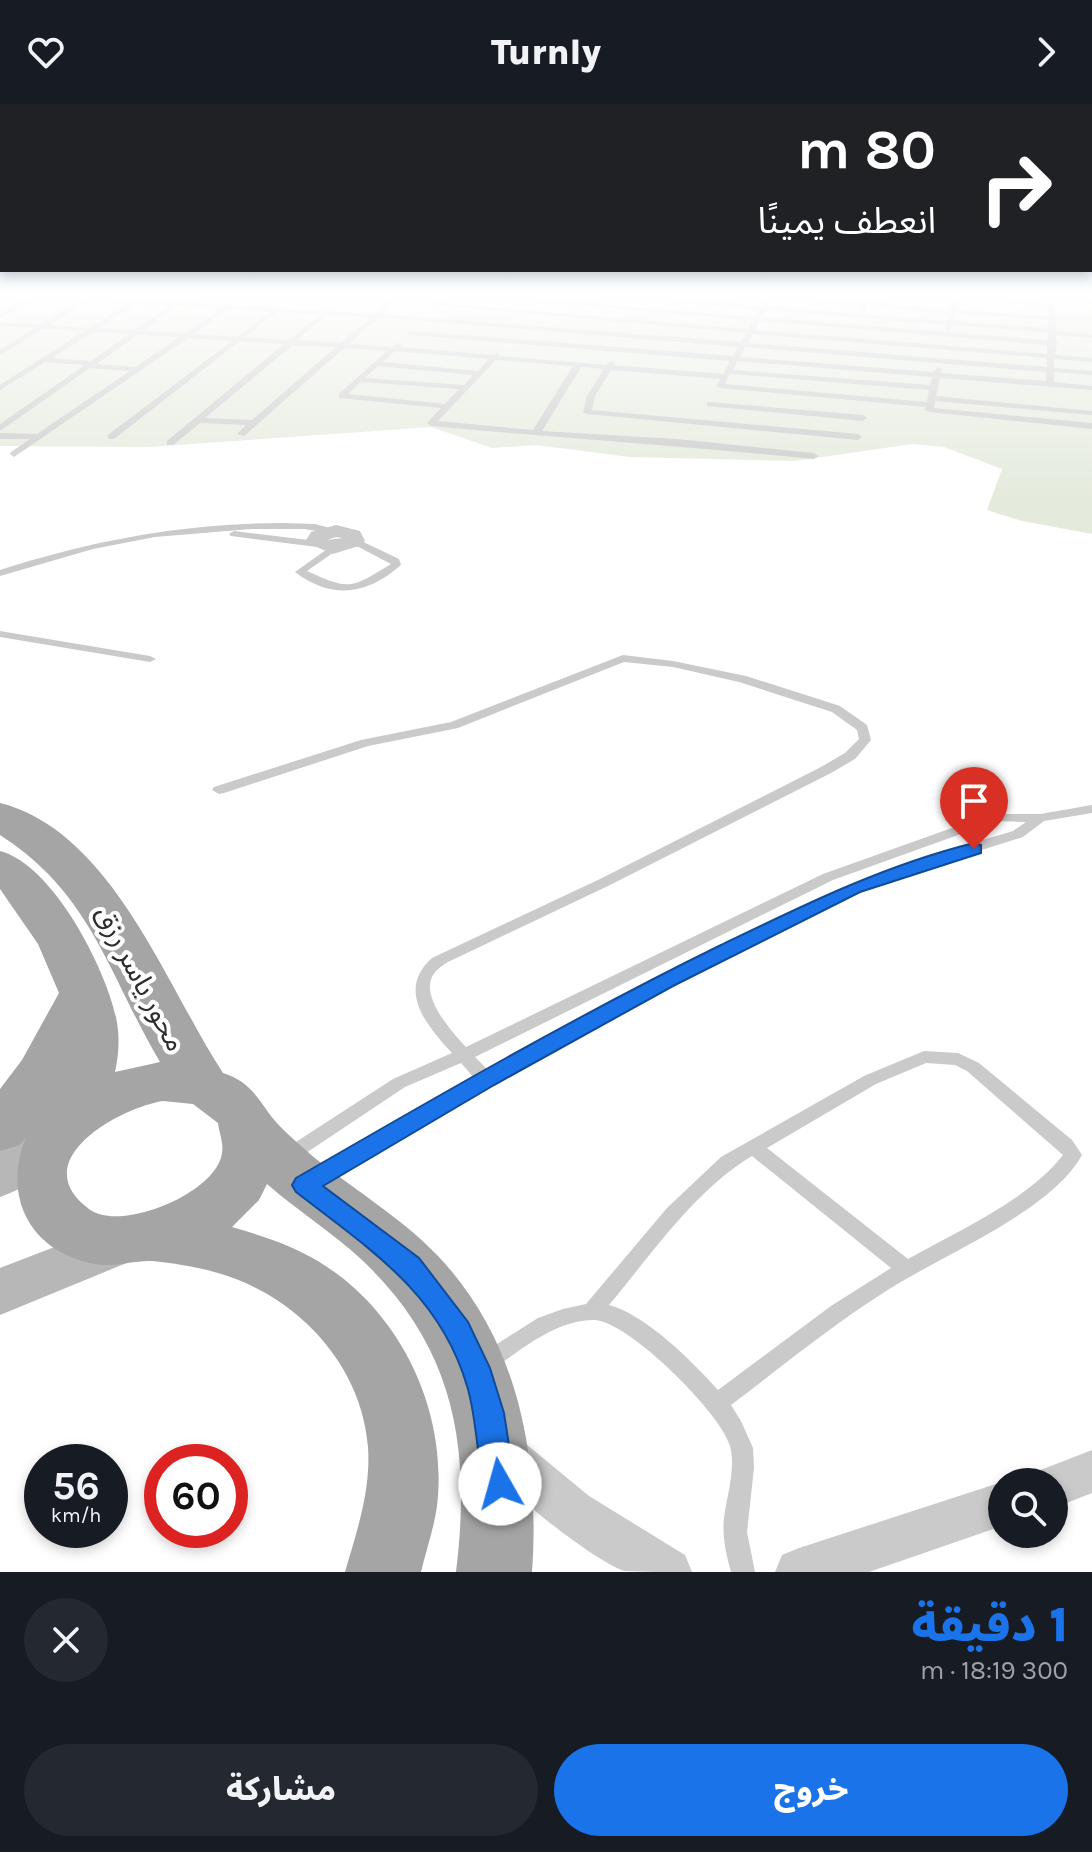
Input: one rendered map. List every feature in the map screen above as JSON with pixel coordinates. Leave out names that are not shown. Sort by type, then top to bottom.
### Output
[{"type":"main road","name":"محور ياسر رزق","points":[[0,816],[57,853],[91,888],[119,929],[166,1031],[203,1086]]},
{"type":"main road","name":"محور ياسر رزق","points":[[0,865],[28,890],[52,921],[83,994],[42,1072],[40,1129]]},
{"type":"main road","points":[[0,1177],[40,1129],[102,1097],[143,1084],[184,1082],[203,1086],[233,1102],[278,1158],[410,1266],[458,1330],[476,1368],[496,1447],[500,1523],[494,1572]]},
{"type":"main road","points":[[40,1129],[41,1193],[49,1210],[64,1224],[84,1234],[212,1244],[266,1262],[318,1294],[348,1320],[373,1352],[391,1388],[403,1430],[404,1471],[399,1515],[383,1572]]},
{"type":"main road","points":[[0,1292],[196,1220],[230,1193],[249,1160],[278,1158]]},
{"type":"street","points":[[496,1447],[573,1512],[668,1572]]},
{"type":"street","points":[[1068,1480],[1092,1471]]},
{"type":"street","points":[[799,1572],[988,1509]]},
{"type":"lane","points":[[0,388],[37,365]]},
{"type":"lane","points":[[0,428],[91,365]]},
{"type":"lane","points":[[97,365],[137,369]]},
{"type":"lane","points":[[14,454],[144,365]]},
{"type":"lane","points":[[111,437],[205,365]]},
{"type":"lane","points":[[170,443],[265,365]]},
{"type":"lane","points":[[241,434],[323,365]]},
{"type":"lane","points":[[376,365],[342,396],[445,406]]},
{"type":"lane","points":[[383,365],[479,373]]},
{"type":"lane","points":[[488,365],[432,420],[433,425],[677,442],[814,456]]},
{"type":"lane","points":[[572,365],[1092,413]]},
{"type":"lane","points":[[536,433],[578,365]]},
{"type":"lane","points":[[609,365],[587,412],[858,437]]},
{"type":"lane","points":[[699,423],[734,365]]},
{"type":"lane","points":[[810,365],[1092,388]]},
{"type":"lane","points":[[939,365],[929,410],[1092,426]]},
{"type":"lane","points":[[988,365],[1092,373]]},
{"type":"lane","points":[[1050,384],[1051,365]]},
{"type":"lane","points":[[725,379],[931,397]]},
{"type":"lane","points":[[358,380],[464,387]]},
{"type":"lane","points":[[710,404],[863,418]]},
{"type":"lane","points":[[198,420],[253,423]]},
{"type":"lane","points":[[0,436],[37,437]]},
{"type":"lane","points":[[0,573],[88,546],[164,532],[290,525],[395,561],[396,565],[358,589],[345,592],[300,572],[335,541]]},
{"type":"lane","points":[[0,581],[71,556],[173,536],[215,533],[335,541]]},
{"type":"lane","points":[[0,634],[150,659]]},
{"type":"lane","points":[[219,790],[365,743],[454,725],[623,658],[662,662],[742,679],[836,709],[863,728],[865,740],[850,756],[826,770],[605,882],[442,958],[425,975],[421,992],[428,1011],[486,1079]]},
{"type":"lane","points":[[278,1158],[399,1083],[464,1055],[828,877],[996,817],[1040,818],[1092,809]]},
{"type":"lane","points":[[278,1158],[486,1079],[666,981],[853,888],[1018,834],[1040,818]]},
{"type":"lane","points":[[870,863],[882,877]]},
{"type":"lane","points":[[591,1312],[674,1213],[727,1162],[870,1080],[924,1057],[958,1059],[973,1067],[1066,1145],[1073,1155],[1067,1167],[1011,1208],[879,1285],[716,1404]]},
{"type":"lane","points":[[753,1147],[907,1269]]},
{"type":"lane","points":[[476,1368],[519,1340],[565,1317],[591,1312],[611,1314],[631,1325],[689,1374],[716,1404],[741,1441],[742,1489],[736,1517],[736,1549],[743,1572]]},
{"type":"shaded area","points":[[0,365],[1092,365],[1092,534],[1022,521],[987,510],[1002,469],[944,447],[912,444],[795,461],[630,457],[536,445],[492,448],[431,427],[149,447],[0,446]]},
{"type":"route","points":[[500,1484],[489,1413],[476,1368],[458,1330],[436,1296],[410,1266],[380,1240],[305,1185],[486,1079],[666,981],[853,888],[974,849]]}]
